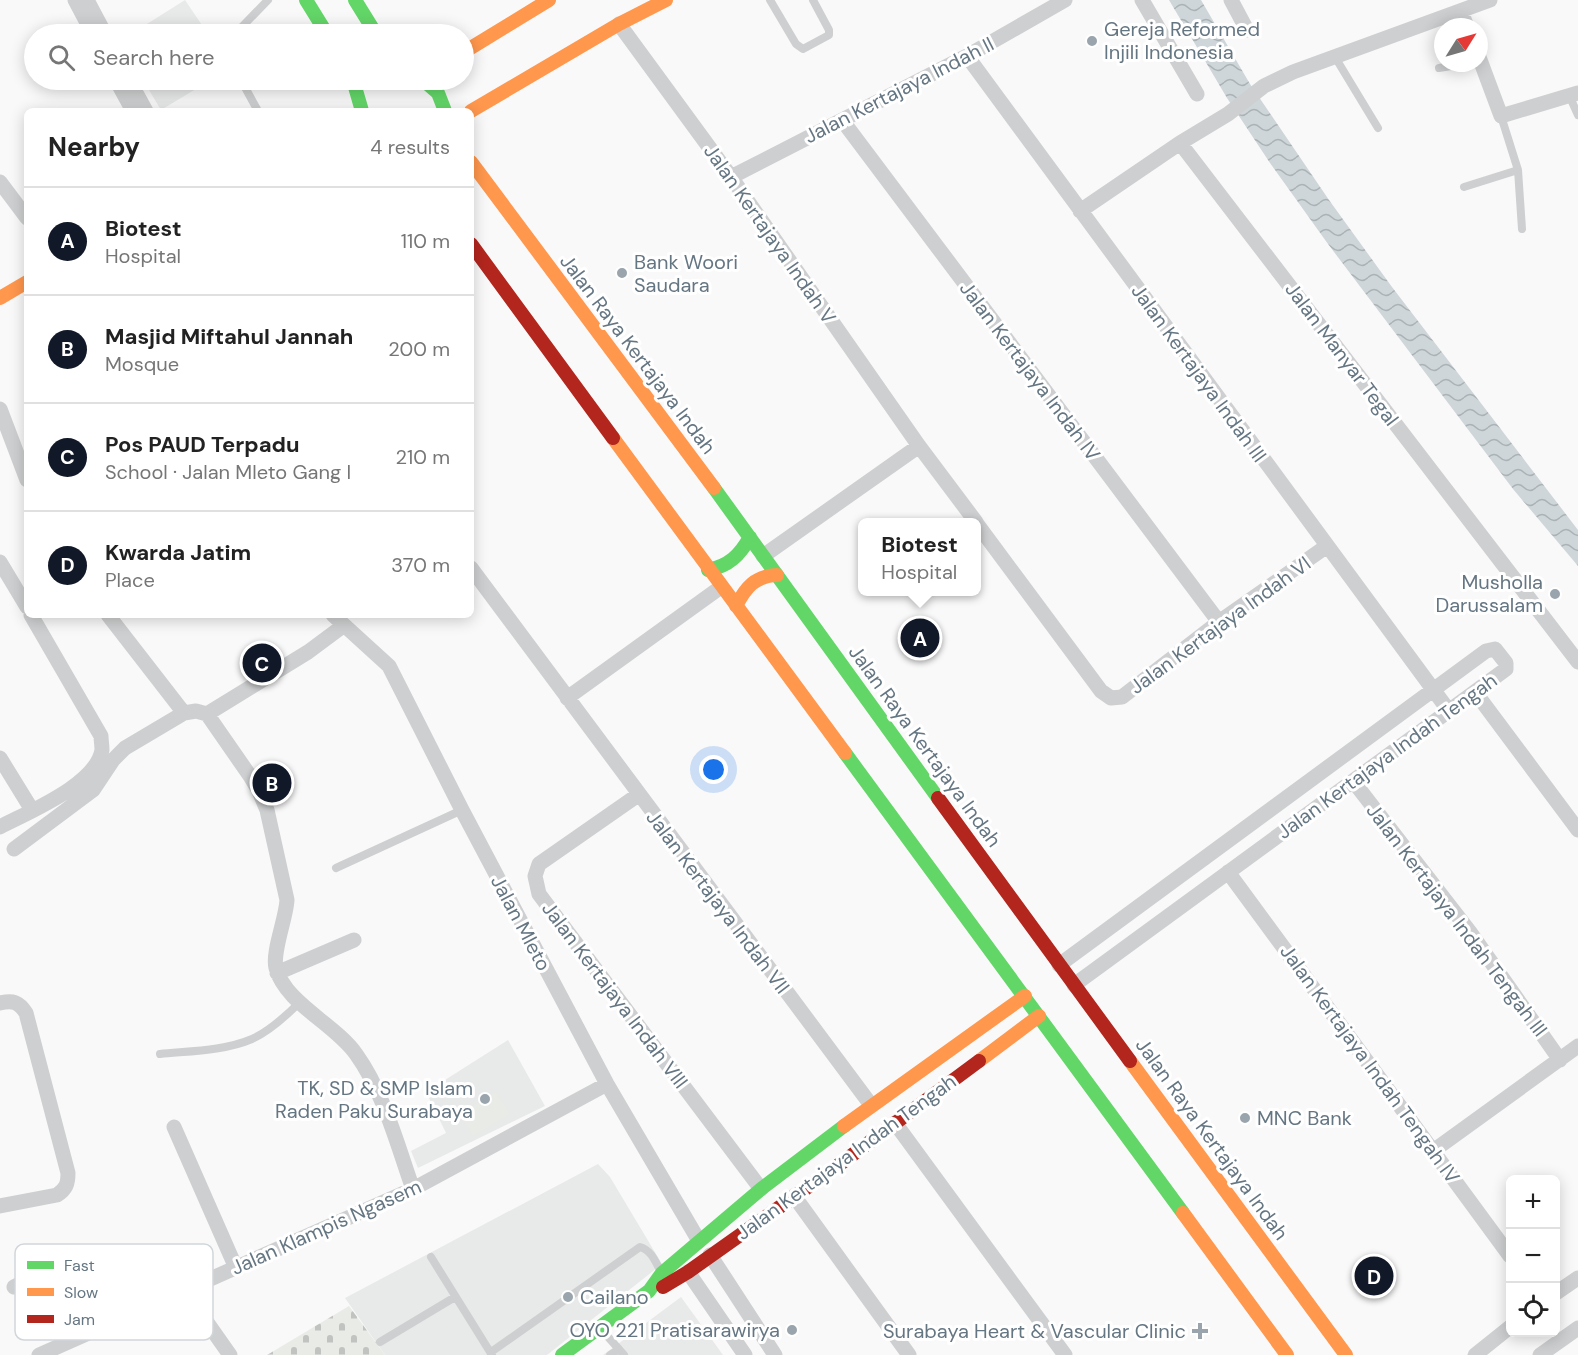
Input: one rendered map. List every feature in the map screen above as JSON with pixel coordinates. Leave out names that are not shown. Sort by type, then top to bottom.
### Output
[{"type":"main road","points":[[306,0],[321,24]]},
{"type":"main road","points":[[355,0],[370,24]]},
{"type":"main road","points":[[474,45],[549,0]]},
{"type":"main road","points":[[474,109],[619,24],[666,0]]},
{"type":"main road","points":[[355,90],[360,108]]},
{"type":"main road","points":[[436,90],[444,102],[445,108]]},
{"type":"main road","name":"Jalan Raya Kertajaya Indah","points":[[474,166],[750,537],[1074,986],[1346,1355]]},
{"type":"main road","points":[[474,248],[708,570],[1026,996],[1287,1355]]},
{"type":"main road","points":[[1,305],[24,285]]},
{"type":"main road","points":[[1,305],[24,299]]},
{"type":"main road","points":[[708,570],[722,568],[733,562],[743,552],[750,537]]},
{"type":"main road","points":[[736,606],[744,589],[753,581],[764,575],[777,575]]},
{"type":"main road","name":"Jalan Kertajaya Indah Tengah","points":[[649,1291],[662,1273],[760,1189],[871,1105],[1026,996]]},
{"type":"main road","name":"Jalan Kertajaya Indah Tengah","points":[[649,1291],[663,1287],[699,1263],[1040,1016]]},
{"type":"main road","points":[[975,1031],[991,1052]]},
{"type":"main road","points":[[729,1215],[742,1232]]},
{"type":"main road","points":[[562,1355],[649,1291]]},
{"type":"street","points":[[75,0],[88,24]]},
{"type":"street","points":[[87,0],[100,24]]},
{"type":"street","name":"Jalan Kertajaya Indah II","points":[[731,177],[967,56],[1065,0]]},
{"type":"street","points":[[1142,0],[1197,94]]},
{"type":"street","points":[[1231,0],[1247,30]]},
{"type":"street","points":[[1080,211],[1180,143],[1228,114],[1264,86],[1293,72],[1490,0]]},
{"type":"street","points":[[1461,11],[1464,18]]},
{"type":"street","name":"Jalan Kertajaya Indah V","points":[[619,24],[731,177],[919,446],[972,518]]},
{"type":"street","name":"Jalan Kertajaya Indah III","points":[[967,56],[1449,711]]},
{"type":"street","points":[[1482,72],[1501,116],[1573,94]]},
{"type":"street","points":[[121,90],[130,108]]},
{"type":"street","points":[[134,90],[144,108]]},
{"type":"street","name":"Jalan Kertajaya Indah IV","points":[[842,120],[1219,622]]},
{"type":"street","name":"Jalan Manyar Tegal","points":[[1180,143],[1578,662]]},
{"type":"street","points":[[0,182],[24,214]]},
{"type":"street","points":[[0,409],[24,472]]},
{"type":"street","points":[[763,556],[919,446]]},
{"type":"street","name":"Jalan Kertajaya Indah V","points":[[981,530],[1101,691],[1111,698]]},
{"type":"street","name":"Jalan Kertajaya Indah VI","points":[[1111,698],[1122,697],[1219,622],[1327,546]]},
{"type":"street","points":[[0,562],[24,603]]},
{"type":"street","name":"Jalan Kertajaya Indah VII","points":[[474,572],[871,1105]]},
{"type":"street","points":[[567,698],[721,587]]},
{"type":"street","points":[[0,827],[49,803],[80,781],[94,766],[102,751],[101,736],[34,618]]},
{"type":"street","points":[[110,618],[184,713]]},
{"type":"street","points":[[207,714],[308,652],[338,620]]},
{"type":"street","name":"Jalan Mleto","points":[[338,620],[389,666],[462,810],[693,1247]]},
{"type":"street","name":"Jalan Kertajaya Indah Tengah","points":[[1059,965],[1486,651],[1495,649],[1506,663],[1506,669],[1074,986]]},
{"type":"street","points":[[1475,692],[1578,830]]},
{"type":"street","points":[[14,849],[93,790],[113,760],[125,748],[184,713],[196,711],[207,714],[250,776],[267,810],[287,900],[286,914],[275,956],[274,964],[277,973],[284,985],[300,1002],[341,1036],[369,1074],[413,1189]]},
{"type":"street","points":[[0,758],[32,810]]},
{"type":"street","name":"Jalan Kertajaya Indah Tengah III","points":[[1353,780],[1470,932],[1560,1060]]},
{"type":"street","name":"Jalan Kertajaya Indah VIII","points":[[638,795],[539,864],[535,876],[539,894],[760,1189]]},
{"type":"street","name":"Jalan Kertajaya Indah Tengah IV","points":[[1228,872],[1506,1251]]},
{"type":"street","points":[[277,973],[354,940]]},
{"type":"street","points":[[0,1206],[57,1195],[64,1190],[68,1182],[68,1173],[26,1013],[21,1005],[7,1002]]},
{"type":"street","points":[[1433,1151],[1578,1046]]},
{"type":"street","name":"Jalan Klampis Ngasem","points":[[213,1278],[413,1189],[607,1084]]},
{"type":"street","points":[[895,1123],[1065,1355]]},
{"type":"street","points":[[174,1127],[236,1268]]},
{"type":"street","points":[[794,1196],[909,1355]]},
{"type":"street","points":[[699,1263],[745,1355]]},
{"type":"street","points":[[699,1263],[776,1355]]},
{"type":"street","points":[[1560,1290],[1578,1278]]},
{"type":"street","points":[[1540,1355],[1578,1328]]},
{"type":"street","points":[[1475,1355],[1506,1330]]},
{"type":"street","points":[[213,1331],[230,1355]]},
{"type":"street","name":"Jalan Klampis Ngasem","points":[[39,1355],[73,1340]]},
{"type":"lane","points":[[245,24],[268,0]]},
{"type":"lane","points":[[770,0],[796,44],[803,49],[829,35],[829,30],[813,0]]},
{"type":"lane","points":[[1335,57],[1378,128]]},
{"type":"lane","points":[[246,90],[256,108]]},
{"type":"lane","points":[[1573,94],[1578,115]]},
{"type":"lane","points":[[1501,116],[1518,170],[1522,229]]},
{"type":"lane","points":[[1464,188],[1518,170]]},
{"type":"lane","points":[[336,868],[462,810]]},
{"type":"lane","points":[[160,1054],[208,1049],[253,1038],[280,1021],[300,1002]]},
{"type":"lane","points":[[431,1257],[491,1354],[640,1247],[650,1253],[662,1273]]},
{"type":"lane","points":[[380,1342],[455,1297]]},
{"type":"lane","points":[[600,1328],[622,1352],[610,1355]]},
{"type":"shaded area","points":[[185,0],[201,24],[147,24]]},
{"type":"shaded area","points":[[149,90],[194,90],[164,108],[160,108]]},
{"type":"shaded area","name":"TK, SD & SMP Islam Raden Paku Surabaya","points":[[508,1040],[545,1106],[418,1168],[411,1151],[446,1133],[426,1092]]},
{"type":"shaded area","points":[[598,1164],[610,1177],[662,1264],[547,1355],[385,1355],[345,1298]]},
{"type":"shaded area","points":[[681,1297],[723,1355],[603,1355]]},
{"type":"green space","points":[[496,1092],[510,1114],[473,1136],[459,1114]]},
{"type":"green space","points":[[349,1306],[385,1355],[267,1355]]},
{"type":"water","points":[[1169,0],[1201,0],[1250,84],[1329,200],[1392,287],[1578,530],[1578,566],[1513,489],[1328,244],[1227,98]]},
{"type":"traffic: fast","points":[[306,0],[321,24]]},
{"type":"traffic: fast","points":[[355,0],[370,24]]},
{"type":"traffic: fast","points":[[356,90],[361,108]]},
{"type":"traffic: fast","points":[[435,90],[444,108]]},
{"type":"traffic: fast","points":[[714,488],[938,798]]},
{"type":"traffic: fast","points":[[708,570],[722,566],[733,559],[750,537]]},
{"type":"traffic: fast","points":[[845,753],[1183,1213]]},
{"type":"traffic: fast","points":[[562,1355],[649,1291],[662,1273],[761,1189],[844,1126]]},
{"type":"traffic: slow","points":[[474,46],[549,0]]},
{"type":"traffic: slow","points":[[474,109],[619,24],[666,0]]},
{"type":"traffic: slow","points":[[474,166],[714,488]]},
{"type":"traffic: slow","points":[[0,298],[24,284]]},
{"type":"traffic: slow","points":[[613,438],[845,753]]},
{"type":"traffic: slow","points":[[736,606],[744,593],[757,580],[777,575]]},
{"type":"traffic: slow","points":[[844,1126],[1025,996]]},
{"type":"traffic: slow","points":[[979,1061],[1039,1016]]},
{"type":"traffic: slow","points":[[1130,1061],[1346,1355]]},
{"type":"traffic: slow","points":[[1183,1213],[1287,1355]]},
{"type":"traffic: jam","points":[[474,248],[613,438]]},
{"type":"traffic: jam","points":[[938,798],[1130,1061]]},
{"type":"traffic: jam","points":[[663,1287],[688,1272],[836,1167],[979,1061]]},
{"type":"place","name":"Gereja Reformed Injili Indonesia","points":[[1092,41]]},
{"type":"place","name":"Bank Woori Saudara","points":[[622,273]]},
{"type":"place","name":"Musholla Darussalam","points":[[1555,594]]},
{"type":"place","name":"Biotest","points":[[920,638]]},
{"type":"place","name":"Pos PAUD Terpadu","points":[[262,663]]},
{"type":"place","name":"Masjid Miftahul Jannah","points":[[272,783]]},
{"type":"place","name":"TK, SD & SMP Islam Raden Paku Surabaya","points":[[485,1099]]},
{"type":"place","name":"MNC Bank","points":[[1245,1118]]},
{"type":"place","name":"Kwarda Jatim","points":[[1374,1276]]},
{"type":"place","name":"Cailano","points":[[568,1297]]},
{"type":"place","name":"OYO 221 Pratisarawirya","points":[[792,1330]]},
{"type":"place","name":"Surabaya Heart & Vascular Clinic","points":[[1200,1331]]}]
